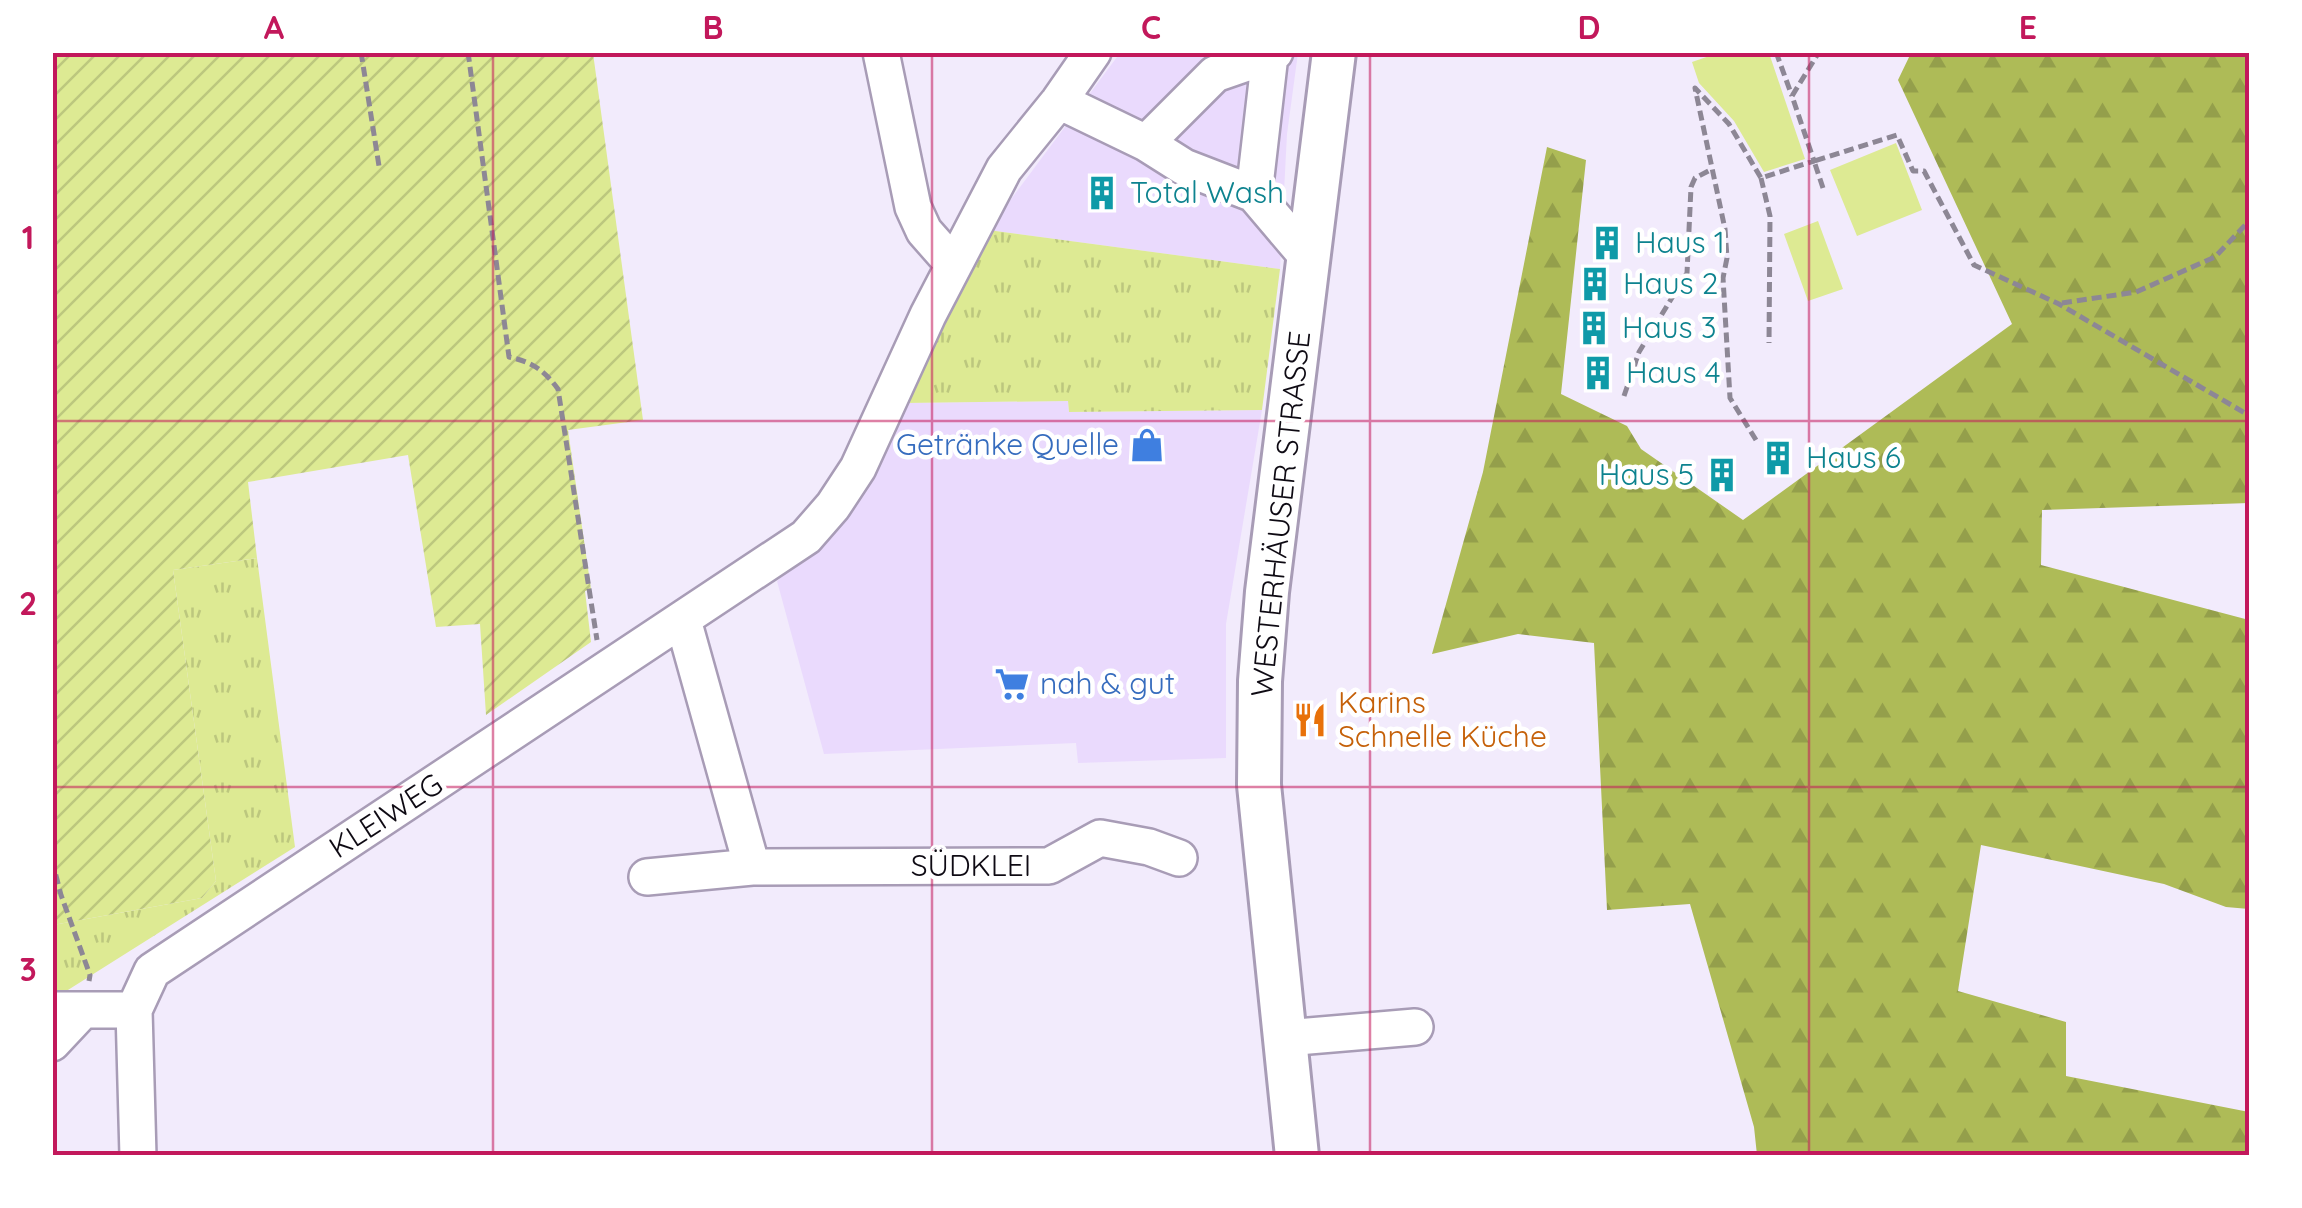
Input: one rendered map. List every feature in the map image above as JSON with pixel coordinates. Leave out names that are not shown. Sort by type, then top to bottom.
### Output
[{"type":"main road","name":"WESTERHÄUSER STRASSE","points":[[1297,1156],[1259,785],[1260,681],[1267,592],[1334,52]]},
{"type":"street","points":[[881,52],[913,207],[924,231],[954,265]]},
{"type":"street","name":"KLEIWEG","points":[[134,1010],[152,971],[806,536],[833,506],[858,468],[1004,169],[1060,101],[1093,52]]},
{"type":"street","points":[[1146,143],[1215,74],[1272,54],[1254,194]]},
{"type":"street","points":[[1060,101],[1146,143],[1184,167],[1254,194],[1310,260]]},
{"type":"street","points":[[683,620],[752,866]]},
{"type":"street","name":"SÜDKLEI","points":[[647,877],[752,866],[1049,866],[1100,838],[1149,847],[1179,858]]},
{"type":"street","points":[[52,1043],[67,1010],[134,1010],[138,1156]]},
{"type":"street","points":[[1285,1038],[1415,1027]]},
{"type":"path","points":[[362,52],[380,166]]},
{"type":"path","points":[[468,52],[509,356],[544,371],[558,389],[594,634],[614,666]]},
{"type":"path","points":[[1776,52],[1823,188]]},
{"type":"path","points":[[1792,96],[1818,52]]},
{"type":"path","points":[[1756,440],[1730,398],[1723,278],[1725,229],[1695,88],[1729,124],[1761,178],[1770,216],[1769,343]]},
{"type":"path","points":[[1761,178],[1896,135],[1913,171],[1924,171],[1974,265],[2059,304],[2250,416]]},
{"type":"path","points":[[1624,396],[1639,352],[1687,273],[1691,187],[1695,178],[1712,169]]},
{"type":"path","points":[[2059,304],[2136,292],[2215,257],[2250,220]]},
{"type":"path","points":[[52,860],[90,975],[67,1010]]},
{"type":"shaded area","points":[[1120,53],[1298,53],[1287,134],[1280,269],[988,230]]},
{"type":"shaded area","points":[[1068,401],[1069,412],[1262,410],[1226,624],[1226,758],[1078,763],[1076,743],[824,754],[777,581],[829,532],[875,475],[905,403]]},
{"type":"green space","points":[[53,52],[593,53],[643,420],[568,430],[591,589],[585,591],[591,642],[486,715],[480,624],[436,627],[408,455],[248,482],[257,558],[173,570],[216,881],[202,898],[53,925]]},
{"type":"green space","points":[[1721,52],[1769,53],[1805,159],[1764,172],[1734,121],[1699,83],[1692,62]]},
{"type":"green space","points":[[1911,53],[2249,53],[2249,503],[2042,510],[2041,565],[2249,620],[2249,909],[2226,907],[2164,884],[1981,845],[1958,991],[2066,1022],[2066,1076],[2249,1112],[2249,1155],[1757,1155],[1754,1127],[1690,904],[1607,910],[1594,643],[1518,634],[1432,654],[1483,472],[1547,147],[1586,160],[1561,394],[1627,426],[1641,449],[1743,520],[2012,324],[1898,80]]},
{"type":"green space","points":[[1896,143],[1922,210],[1857,236],[1830,170]]},
{"type":"green space","points":[[1818,221],[1843,289],[1808,301],[1784,234]]},
{"type":"green space","points":[[988,230],[1280,269],[1262,410],[1069,412],[1068,401],[905,403]]},
{"type":"green space","points":[[257,558],[295,847],[60,995],[53,991],[53,925],[202,898],[216,881],[173,570]]},
{"type":"place","name":"Total Wash","points":[[1102,193]]},
{"type":"place","name":"Haus 1","points":[[1607,243]]},
{"type":"place","name":"Haus 2","points":[[1595,284]]},
{"type":"place","name":"Haus 3","points":[[1594,328]]},
{"type":"place","name":"Haus 4","points":[[1598,373]]},
{"type":"place","name":"Getränke Quelle","points":[[1147,445]]},
{"type":"place","name":"Haus 6","points":[[1778,458]]},
{"type":"place","name":"Haus 5","points":[[1722,475]]},
{"type":"place","name":"nah & gut","points":[[1012,684]]},
{"type":"place","name":"Karins Schnelle Küche","points":[[1310,720]]}]
